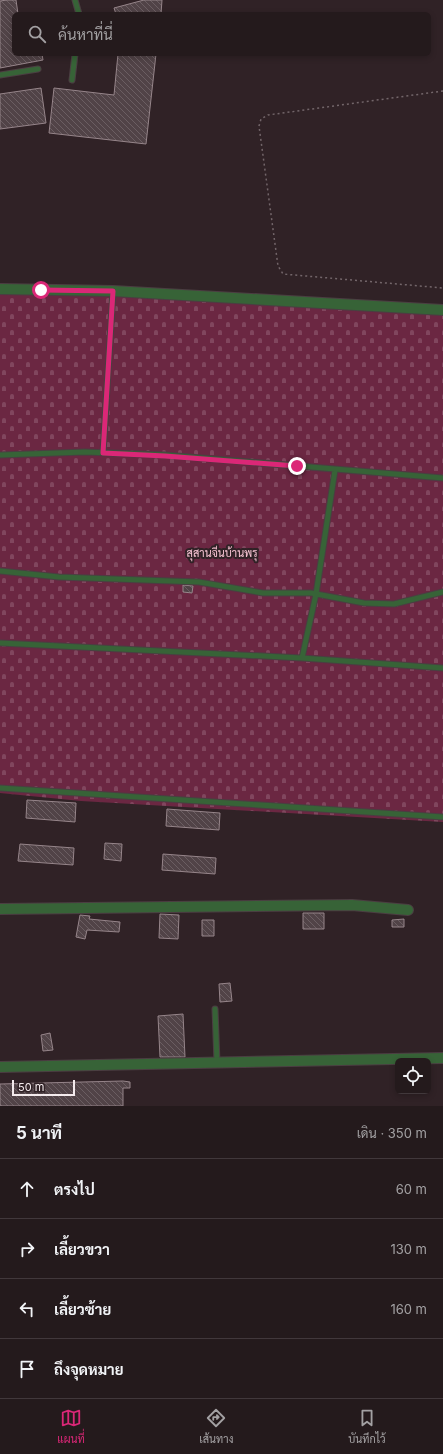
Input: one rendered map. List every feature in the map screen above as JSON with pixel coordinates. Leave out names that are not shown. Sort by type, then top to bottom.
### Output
[{"type":"street","points":[[0,289],[113,291],[443,310]]},
{"type":"street","points":[[0,909],[352,905],[408,910]]},
{"type":"street","points":[[0,1067],[443,1058]]},
{"type":"lane","points":[[75,0],[78,12]]},
{"type":"lane","points":[[72,80],[75,56]]},
{"type":"lane","points":[[0,75],[38,69]]},
{"type":"lane","points":[[103,453],[113,291]]},
{"type":"lane","points":[[0,455],[103,453],[165,456],[443,478]]},
{"type":"lane","points":[[302,658],[316,594],[335,470]]},
{"type":"lane","points":[[0,570],[59,577],[199,582],[263,593],[316,594],[364,603],[394,604],[443,592]]},
{"type":"lane","points":[[0,643],[302,658],[443,668]]},
{"type":"lane","points":[[0,788],[443,817]]},
{"type":"lane","points":[[215,1008],[217,1062]]},
{"type":"path","points":[[443,91],[268,115],[261,119],[259,126],[278,266],[283,274],[443,288]]},
{"type":"green space","name":"สุสานจีนบ้านพรุ","points":[[0,292],[114,294],[443,312],[443,822],[81,801],[0,793]]},
{"type":"building","points":[[16,0],[18,12],[12,12],[12,56],[42,56],[43,60],[0,68],[0,1]]},
{"type":"building","points":[[144,0],[162,0],[161,12],[115,12],[114,8]]},
{"type":"building","points":[[118,56],[156,56],[146,144],[49,133],[54,88],[114,95]]},
{"type":"building","points":[[41,88],[46,123],[0,129],[0,94]]},
{"type":"building","points":[[183,585],[193,586],[192,593],[183,592]]},
{"type":"building","points":[[27,800],[76,803],[75,822],[26,818]]},
{"type":"building","points":[[167,809],[220,813],[219,830],[166,826]]},
{"type":"building","points":[[105,843],[122,844],[121,861],[104,859]]},
{"type":"building","points":[[20,844],[74,848],[73,865],[18,861]]},
{"type":"building","points":[[163,854],[216,858],[215,874],[162,870]]},
{"type":"building","points":[[303,913],[324,913],[324,929],[303,929]]},
{"type":"building","points":[[160,914],[179,915],[178,939],[159,938]]},
{"type":"building","points":[[80,915],[90,916],[89,919],[120,922],[119,932],[87,930],[85,939],[76,937]]},
{"type":"building","points":[[404,919],[404,927],[392,927],[392,920]]},
{"type":"building","points":[[202,920],[214,920],[214,936],[202,936]]},
{"type":"building","points":[[230,983],[232,1001],[220,1002],[219,984]]},
{"type":"building","points":[[183,1014],[185,1057],[160,1057],[158,1016]]},
{"type":"building","points":[[50,1033],[53,1050],[43,1051],[41,1035]]},
{"type":"building","points":[[130,1082],[130,1088],[123,1088],[123,1106],[0,1106],[0,1084]]},
{"type":"route","points":[[41,290],[113,291],[103,453],[297,466]]}]
